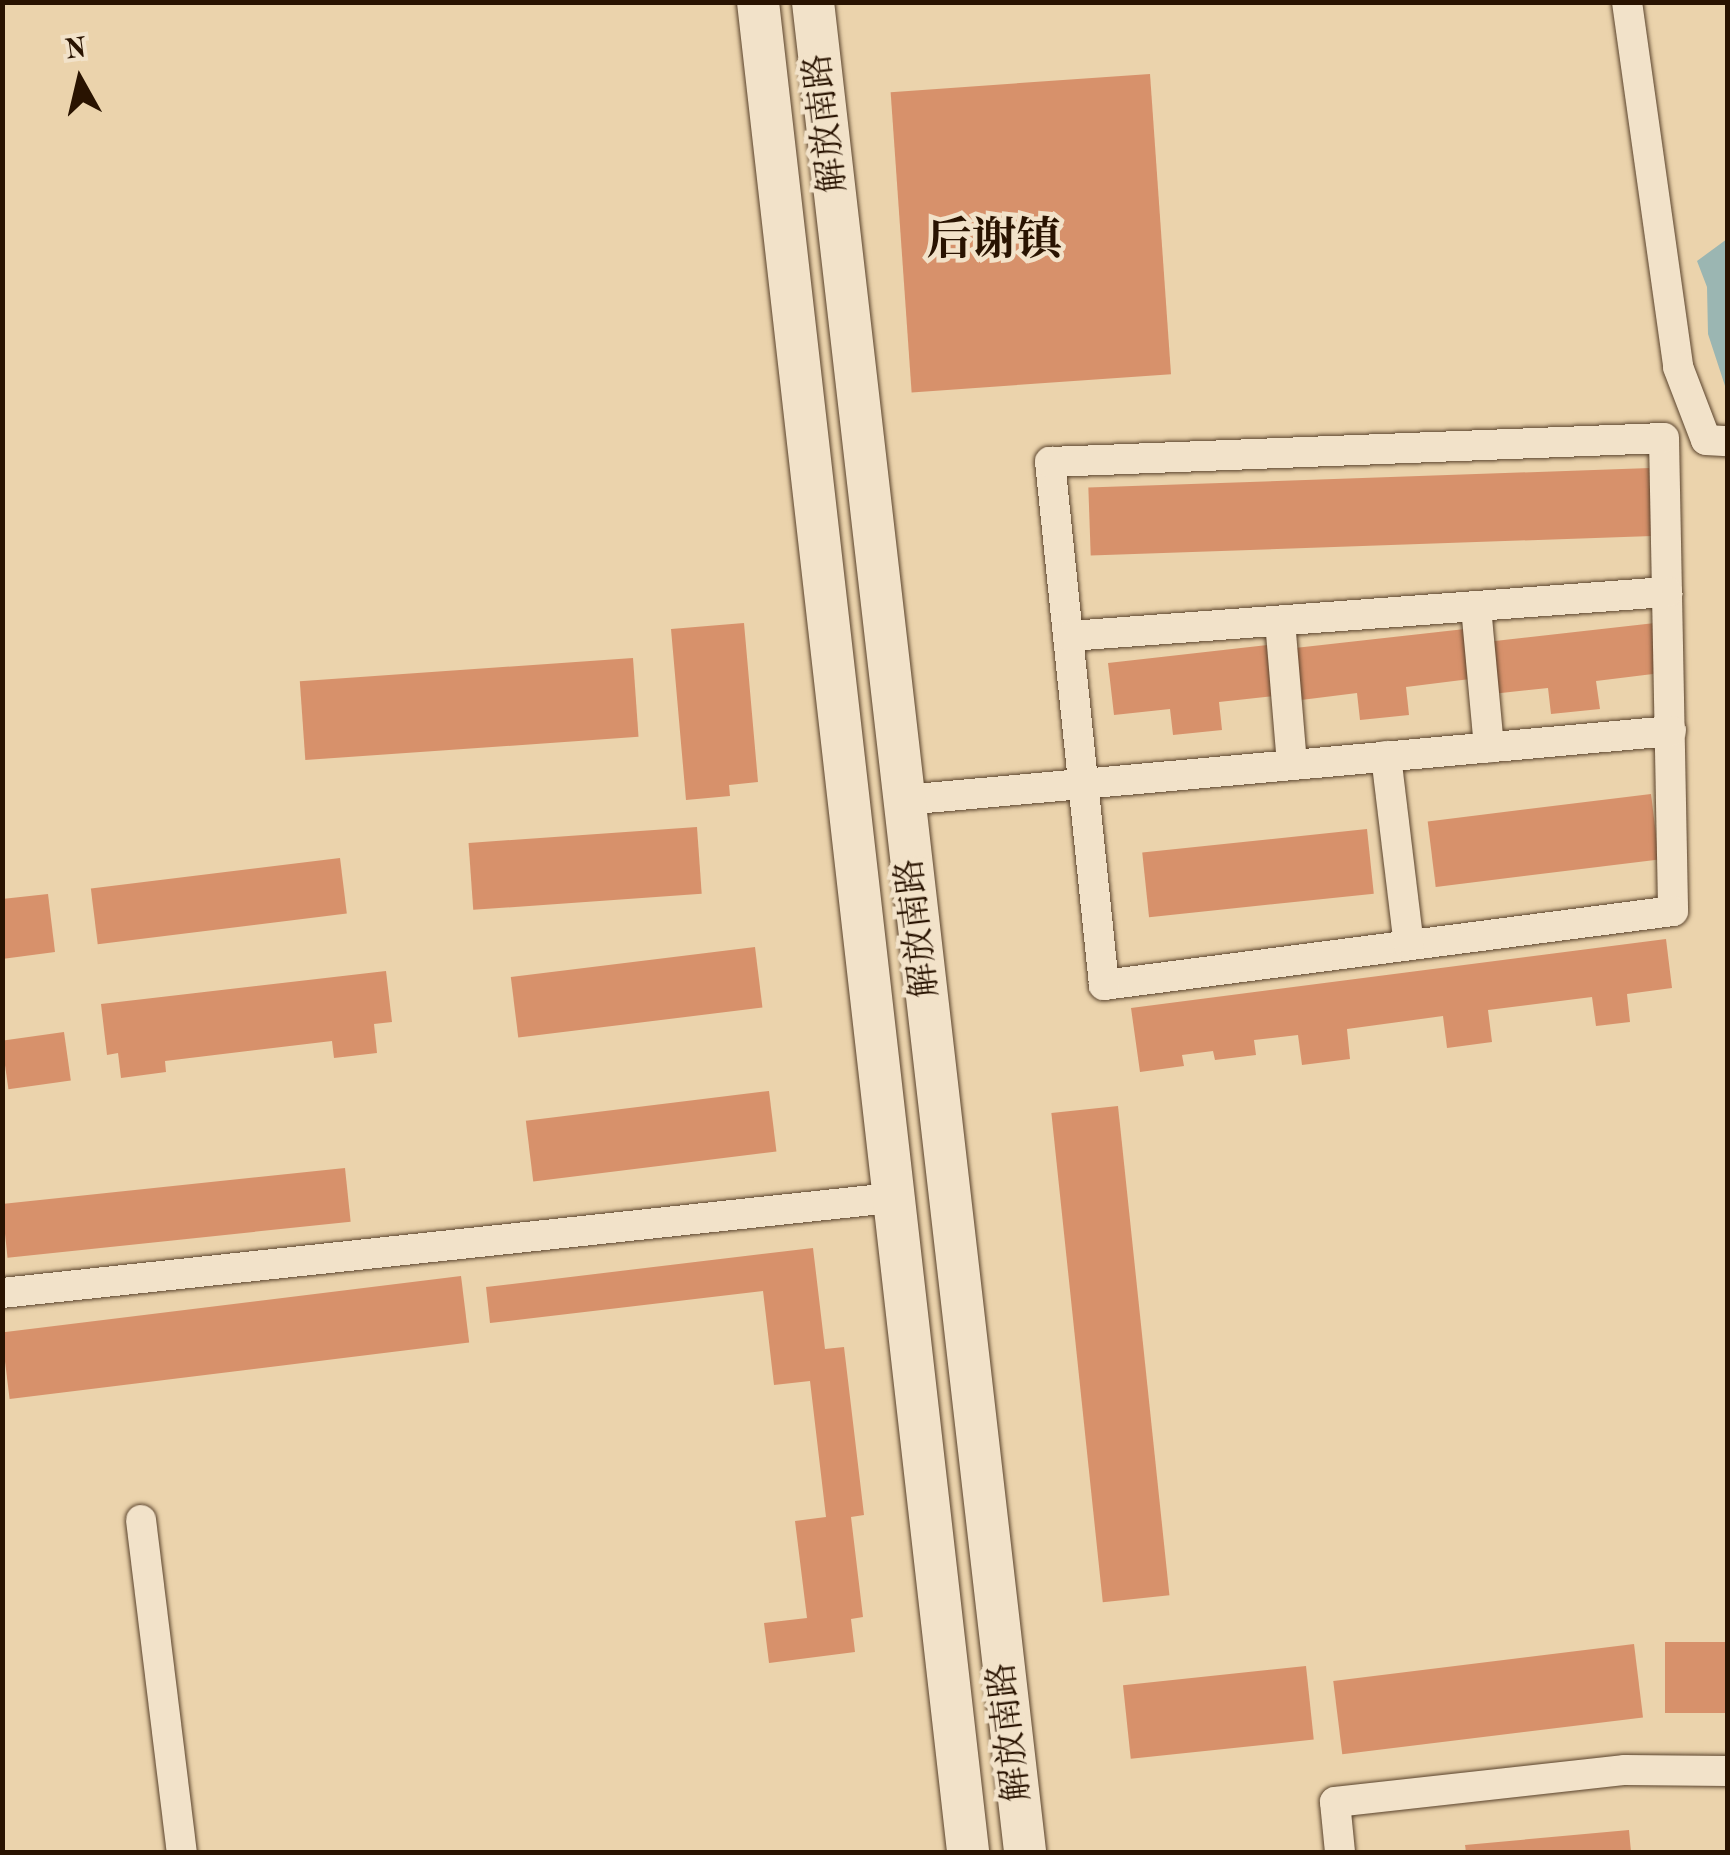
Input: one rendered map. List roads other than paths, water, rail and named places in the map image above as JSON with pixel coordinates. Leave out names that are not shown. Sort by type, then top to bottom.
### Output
[{"type":"main road","name":"解放南路","points":[[758,2],[968,1852]]},
{"type":"main road","name":"解放南路","points":[[813,2],[1024,1852]]},
{"type":"street","points":[[1627,2],[1678,367],[1706,440],[1728,441]]},
{"type":"street","points":[[1664,438],[1667,592],[1673,910],[1104,985],[1050,462],[1664,438]]},
{"type":"street","points":[[1070,636],[1667,592]]},
{"type":"street","points":[[1476,606],[1488,747]]},
{"type":"street","points":[[1280,621],[1292,765]]},
{"type":"street","points":[[904,800],[1671,730]]},
{"type":"street","points":[[1386,756],[1409,945]]},
{"type":"street","points":[[2,1293],[891,1198]]},
{"type":"street","points":[[141,1520],[182,1852]]},
{"type":"street","points":[[1340,1852],[1335,1802],[1625,1770],[1728,1771]]},
{"type":"water","points":[[1727,239],[1727,392],[1708,334],[1707,287],[1697,261]]},
{"type":"district","name":"后谢镇","points":[[994,243]]}]
